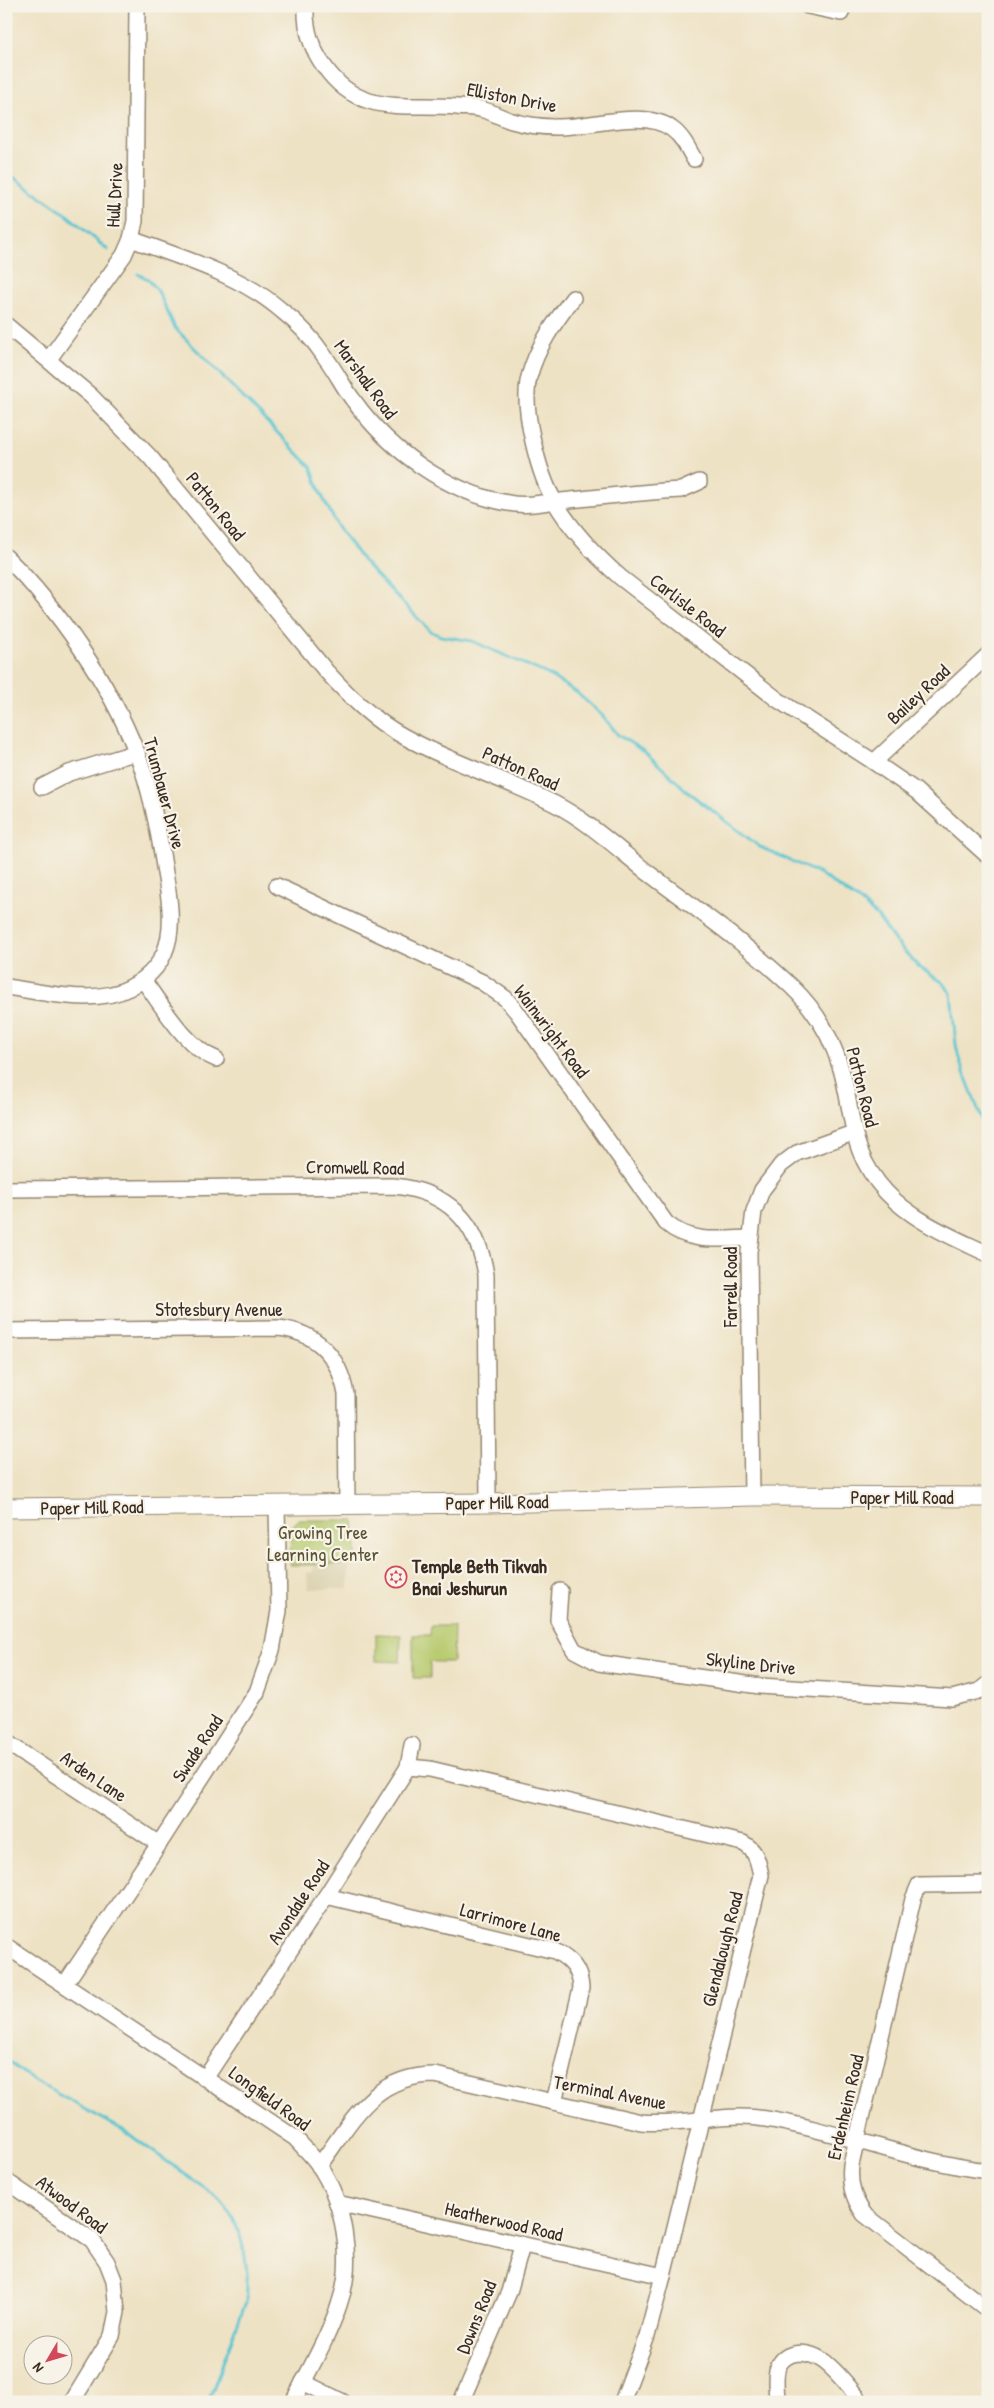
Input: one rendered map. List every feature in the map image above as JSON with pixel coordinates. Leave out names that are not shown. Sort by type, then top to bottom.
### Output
[{"type":"main road","name":"Paper Mill Road","points":[[6,1508],[488,1503],[752,1496],[988,1497]]},
{"type":"street","name":"Hull Drive","points":[[48,359],[124,255],[131,239],[136,200],[137,6]]},
{"type":"street","name":"Elliston Drive","points":[[306,6],[305,23],[318,57],[340,87],[359,98],[388,105],[480,109],[512,121],[554,127],[580,127],[636,119],[655,121],[672,129],[682,139],[694,159]]},
{"type":"street","points":[[808,6],[841,13],[842,6]]},
{"type":"street","name":"Marshall Road","points":[[131,239],[226,276],[271,301],[326,357],[354,403],[382,435],[439,477],[460,488],[500,502],[529,506],[554,501],[681,490],[699,482]]},
{"type":"street","name":"Carlisle Road","points":[[573,298],[544,340],[535,358],[527,388],[530,429],[554,501],[585,543],[620,576],[778,700],[916,791],[988,856]]},
{"type":"street","name":"Patton Road","points":[[6,325],[91,396],[150,457],[326,671],[356,703],[387,726],[418,744],[556,805],[712,922],[790,985],[815,1013],[832,1042],[845,1083],[853,1133],[858,1149],[872,1173],[895,1201],[918,1219],[988,1254]]},
{"type":"street","name":"Trumbauer Drive","points":[[6,556],[43,596],[83,655],[108,694],[137,752],[161,847],[172,926],[167,948],[143,980]]},
{"type":"street","name":"Bailey Road","points":[[874,762],[988,655]]},
{"type":"street","points":[[42,787],[68,773],[137,752]]},
{"type":"street","name":"Wainwright Road","points":[[277,886],[482,982],[498,992],[517,1012],[666,1223],[681,1234],[696,1238],[750,1238]]},
{"type":"street","points":[[6,987],[90,998],[103,997],[130,988],[143,980],[192,1044],[207,1056],[216,1059]]},
{"type":"street","name":"Farrell Road","points":[[752,1496],[750,1238],[754,1211],[762,1190],[781,1165],[797,1153],[853,1133]]},
{"type":"street","name":"Cromwell Road","points":[[6,1189],[394,1186],[419,1190],[442,1199],[468,1225],[480,1247],[486,1275],[488,1503]]},
{"type":"street","name":"Stotesbury Avenue","points":[[6,1331],[278,1328],[296,1330],[307,1334],[331,1357],[344,1383],[346,1394],[347,1505]]},
{"type":"street","name":"Swade Road","points":[[65,1984],[159,1844],[257,1692],[272,1650],[279,1610],[277,1505]]},
{"type":"street","name":"Skyline Drive","points":[[560,1591],[558,1620],[574,1650],[599,1663],[760,1686],[952,1698],[979,1692],[988,1684]]},
{"type":"street","name":"Arden Lane","points":[[6,1742],[159,1844]]},
{"type":"street","name":"Avondale Road","points":[[206,2077],[326,1896],[408,1767],[412,1745]]},
{"type":"street","name":"Glendalough Road","points":[[408,1767],[468,1778],[743,1843],[750,1847],[759,1863],[761,1875],[663,2276],[647,2336],[622,2402]]},
{"type":"street","name":"Erdenheim Road","points":[[988,1884],[919,1885],[913,1899],[858,2142],[851,2165],[850,2181],[858,2205],[864,2214],[988,2310]]},
{"type":"street","name":"Larrimore Lane","points":[[326,1896],[554,1951],[574,1964],[581,1979],[582,1988],[554,2102]]},
{"type":"street","name":"Longfield Road","points":[[6,1946],[206,2077],[295,2138],[319,2166],[336,2203],[342,2222],[345,2248],[345,2283],[340,2304],[293,2402]]},
{"type":"street","name":"Terminal Avenue","points":[[319,2166],[372,2097],[383,2088],[404,2078],[435,2075],[641,2122],[664,2124],[730,2116],[750,2116],[782,2122],[928,2161],[988,2171]]},
{"type":"street","name":"Atwood Road","points":[[6,2181],[92,2240],[112,2271],[117,2302],[112,2336],[72,2402]]},
{"type":"street","name":"Heatherwood Road","points":[[336,2203],[663,2276]]},
{"type":"street","name":"Downs Road","points":[[461,2402],[509,2292],[522,2246]]},
{"type":"street","points":[[777,2402],[776,2377],[779,2366],[792,2354],[800,2352],[821,2360],[862,2402]]},
{"type":"street","points":[[303,2382],[343,2402]]},
{"type":"shaded area","name":"Growing Tree Learning Center","points":[[349,1564],[349,1589],[308,1589],[307,1573],[313,1572],[313,1565]]},
{"type":"green space","name":"Growing Tree Learning Center","points":[[298,1520],[354,1520],[357,1564],[290,1565],[291,1527]]},
{"type":"green space","points":[[431,1626],[454,1626],[453,1662],[430,1662],[430,1678],[413,1678],[413,1635],[430,1635]]},
{"type":"green space","points":[[376,1634],[401,1635],[400,1662],[376,1661]]},
{"type":"waterway","points":[[6,172],[67,215],[108,250]]},
{"type":"waterway","points":[[138,274],[148,279],[158,291],[175,328],[311,467],[321,494],[338,527],[363,561],[430,631],[441,636],[472,641],[547,674],[576,692],[603,716],[618,735],[645,752],[689,793],[760,847],[820,874],[862,903],[877,916],[895,941],[919,967],[942,982],[951,993],[956,1045],[960,1062],[988,1135]]},
{"type":"waterway","points":[[6,2060],[36,2082],[123,2130],[217,2197],[226,2207],[239,2232],[243,2246],[247,2274],[246,2302],[208,2402]]},
{"type":"place","name":"Temple Beth Tikvah Bnai Jeshurun","points":[[396,1577]]}]
